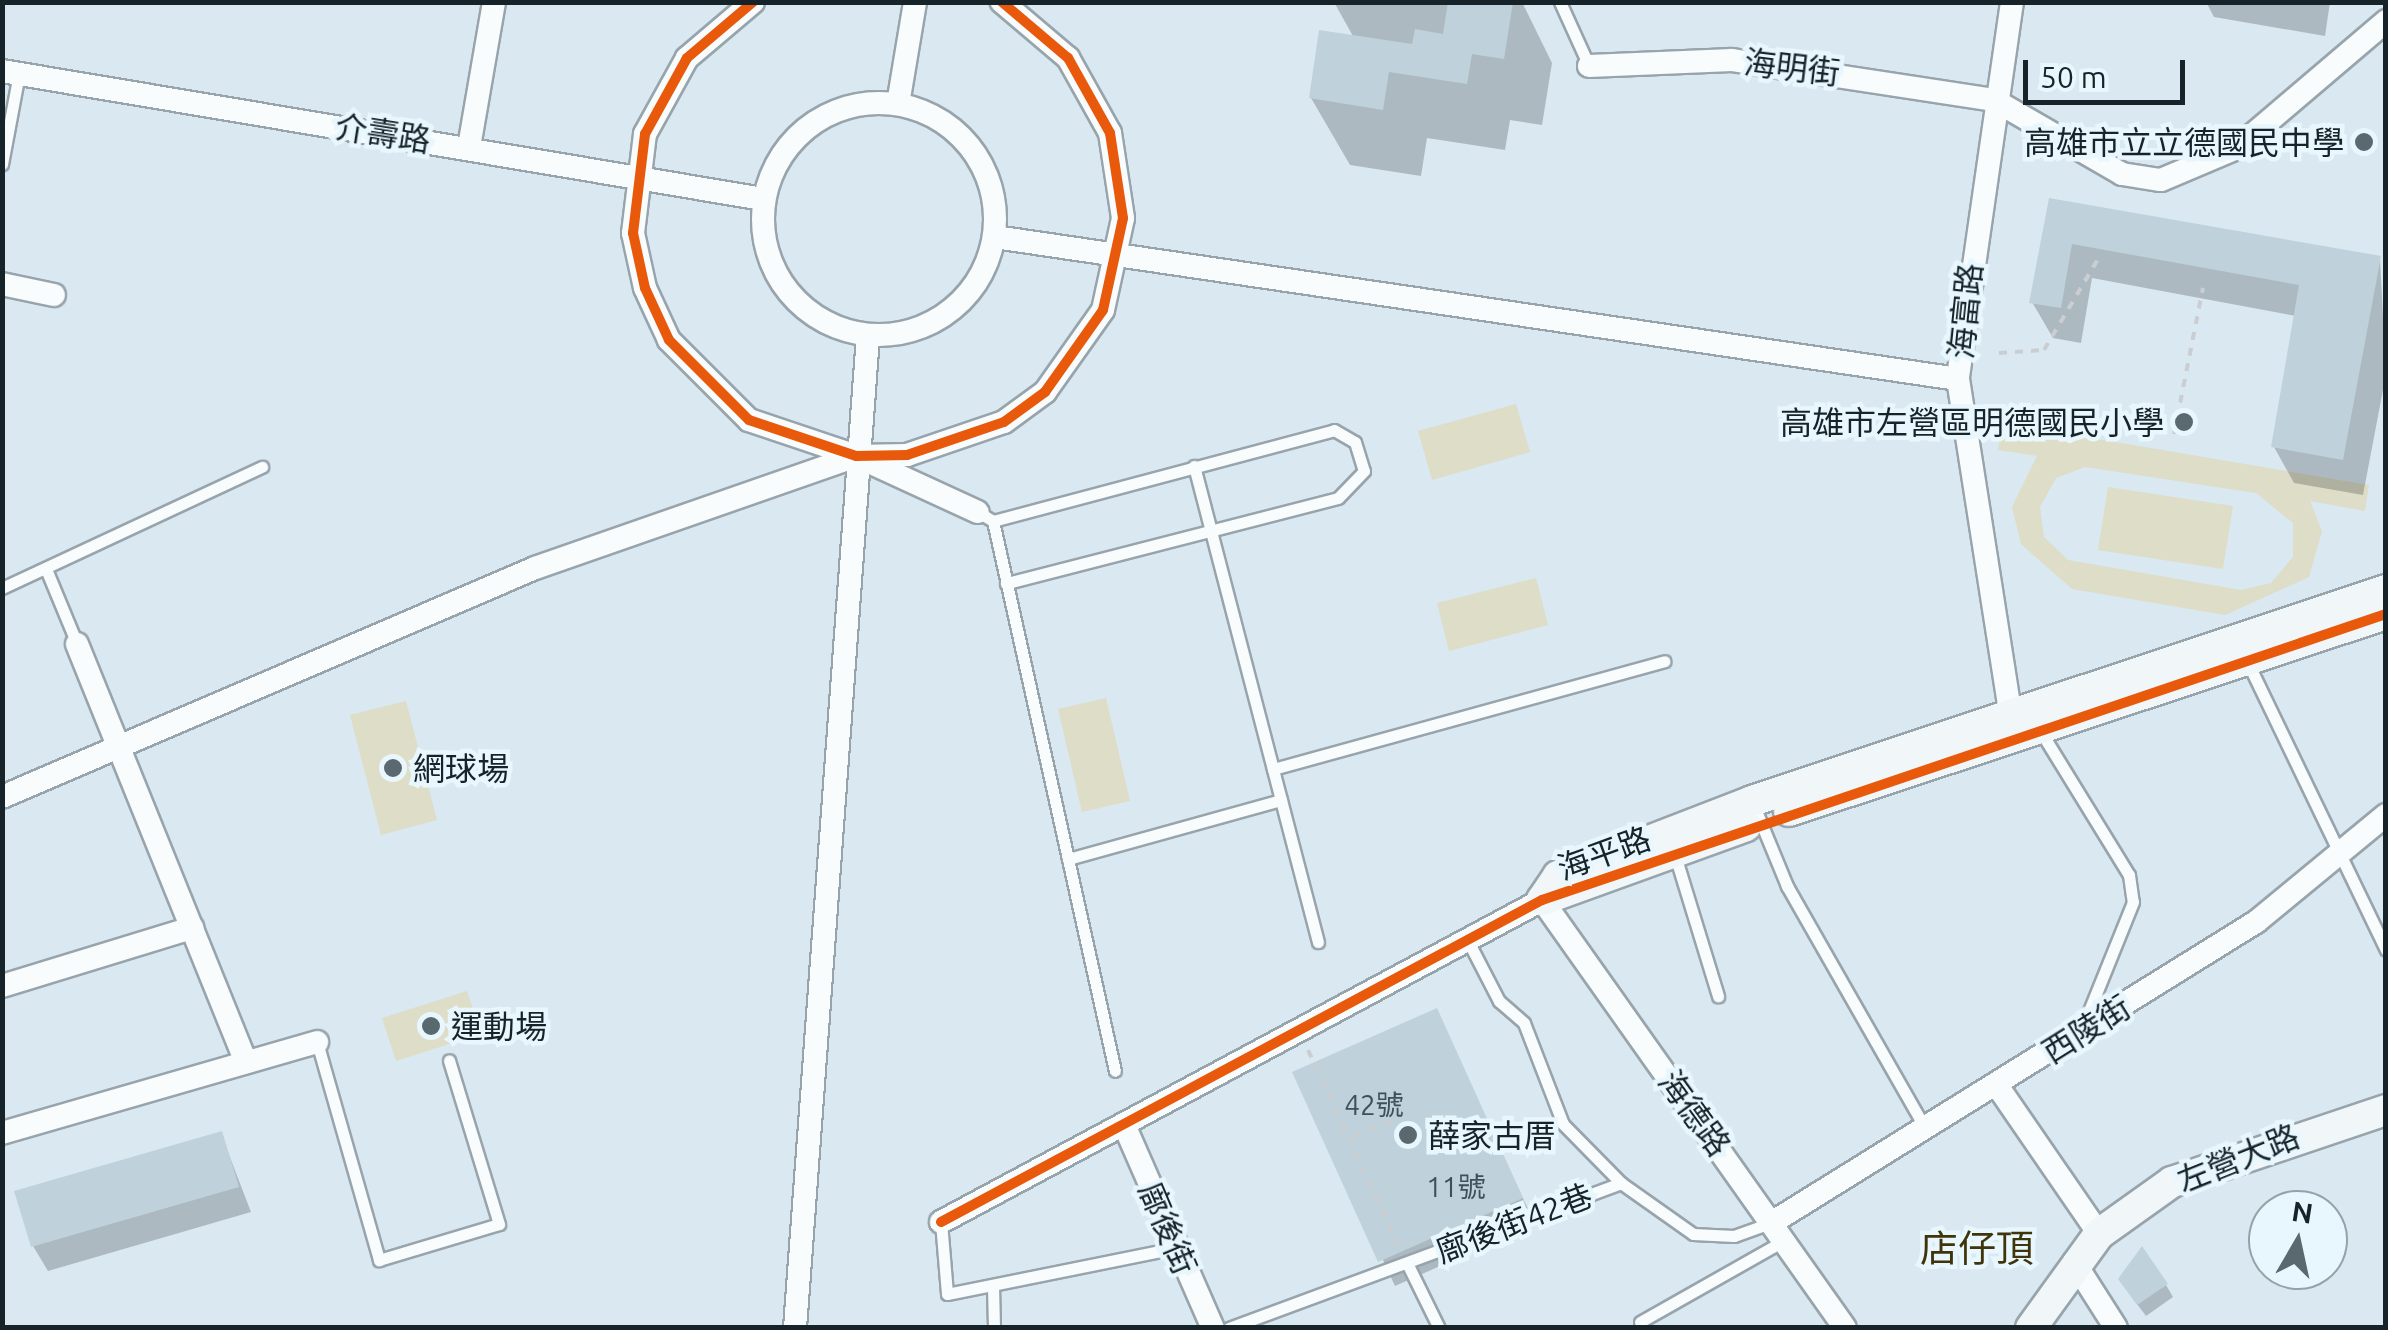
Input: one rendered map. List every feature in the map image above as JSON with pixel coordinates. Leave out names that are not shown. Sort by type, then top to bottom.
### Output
[{"type":"street","points":[[469,147],[494,2]]},
{"type":"street","points":[[753,2],[679,70],[635,176],[633,233],[668,340],[749,420],[856,456],[985,516]]},
{"type":"street","points":[[898,104],[915,2]]},
{"type":"street","points":[[2,797],[121,753],[536,568],[856,456],[957,444],[1017,412],[1078,354],[1118,261],[1123,218],[1110,133],[1068,58],[1002,2]]},
{"type":"street","name":"海富路","points":[[2012,2],[1994,100],[1958,379],[2024,723]]},
{"type":"street","points":[[1994,100],[2122,174],[2186,175],[2237,148],[2386,20]]},
{"type":"street","name":"海明街","points":[[1589,66],[1732,60],[1994,100]]},
{"type":"street","name":"介壽路","points":[[10,72],[763,199]]},
{"type":"street","points":[[898,104],[932,116],[983,166],[995,237],[985,270],[938,320],[868,336],[817,318],[778,280],[763,199],[772,170],[811,124],[838,110],[898,104]]},
{"type":"street","points":[[995,237],[1118,261],[1958,379]]},
{"type":"street","points":[[2,284],[54,294]]},
{"type":"street","points":[[796,1328],[856,456],[868,336]]},
{"type":"street","name":"海平路","points":[[2244,652],[2386,590]]},
{"type":"street","name":"海平路","points":[[941,1222],[1126,1127],[1297,1030],[1542,900],[1558,876],[1670,844],[1757,811],[2244,652],[2386,614]]},
{"type":"street","points":[[77,644],[246,1062]]},
{"type":"street","name":"西陵街","points":[[1779,1231],[1925,1128],[2256,922],[2386,815]]},
{"type":"street","name":"海德路","points":[[1542,900],[1845,1328]]},
{"type":"street","points":[[2,986],[192,928]]},
{"type":"street","points":[[2,1134],[317,1042]]},
{"type":"street","points":[[1996,1084],[2099,1234]]},
{"type":"street","name":"左營大路","points":[[2031,1328],[2074,1262],[2099,1234],[2213,1162],[2386,1110]]},
{"type":"street","name":"廍後街","points":[[1126,1127],[1213,1328]]},
{"type":"street","points":[[2074,1262],[2116,1328]]},
{"type":"lane","points":[[1560,2],[1589,66]]},
{"type":"lane","points":[[2,164],[10,72]]},
{"type":"lane","points":[[1006,583],[1338,498],[1364,471],[1355,442],[1334,430],[985,516],[1006,583],[1115,1070]]},
{"type":"lane","points":[[1194,466],[1318,942]]},
{"type":"lane","points":[[2,588],[262,467]]},
{"type":"lane","points":[[46,569],[77,644]]},
{"type":"lane","points":[[2244,652],[2386,950]]},
{"type":"lane","points":[[1273,770],[1664,660]]},
{"type":"lane","points":[[2024,723],[2129,875],[2133,902],[2094,982],[2081,1032]]},
{"type":"lane","points":[[1068,859],[1281,800]]},
{"type":"lane","points":[[1757,811],[1787,886],[1925,1128]]},
{"type":"lane","points":[[1670,844],[1718,996]]},
{"type":"lane","points":[[1468,939],[1499,1001],[1524,1023],[1563,1124],[1620,1183],[1693,1234],[1734,1236],[1779,1231]]},
{"type":"lane","points":[[317,1042],[379,1260],[499,1224],[449,1060]]},
{"type":"lane","name":"廍後街42巷","points":[[1229,1328],[1620,1183]]},
{"type":"lane","points":[[941,1222],[947,1294],[1176,1248]]},
{"type":"lane","points":[[1640,1322],[1779,1231]]},
{"type":"lane","points":[[1407,1264],[1439,1328]]},
{"type":"lane","points":[[993,1286],[994,1328]]},
{"type":"path","points":[[1999,352],[2044,350],[2098,260]]},
{"type":"path","points":[[2174,434],[2203,288]]},
{"type":"path","points":[[1354,1136],[1392,1119]]},
{"type":"green space","points":[[1516,404],[1530,452],[1432,480],[1418,431]]},
{"type":"green space","points":[[2003,423],[2369,485],[2365,511],[2310,501],[2322,531],[2309,577],[2225,615],[2072,589],[2021,544],[2012,507],[2037,456],[1998,450]],"holes":[[[2085,467],[2256,493],[2293,523],[2293,557],[2271,583],[2241,590],[2068,560],[2044,537],[2040,507],[2056,478]]]},
{"type":"green space","points":[[2108,487],[2233,506],[2223,569],[2098,550]]},
{"type":"green space","points":[[1536,578],[1548,625],[1449,651],[1437,603]]},
{"type":"green space","points":[[1106,698],[1130,801],[1082,812],[1058,709]]},
{"type":"green space","name":"網球場","points":[[406,701],[437,820],[381,835],[350,715]]},
{"type":"green space","name":"運動場","points":[[467,991],[481,1034],[396,1061],[382,1018]]},
{"type":"building","points":[[1448,2],[1513,2],[1504,59],[1472,54],[1467,84],[1389,72],[1383,110],[1309,98],[1319,30],[1412,44],[1415,29],[1443,34]]},
{"type":"building","points":[[2049,198],[2381,256],[2343,460],[2271,447],[2299,285],[2072,244],[2061,308],[2029,303]]},
{"type":"building","name":"薛家古厝","points":[[1437,1008],[1523,1198],[1378,1262],[1292,1072]]},
{"type":"building","points":[[222,1131],[239,1187],[31,1247],[14,1191]]},
{"type":"building","points":[[2142,1246],[2168,1284],[2137,1305],[2118,1279]]},
{"type":"cycle path","points":[[753,2],[687,58],[645,134],[633,233],[645,288],[669,340],[749,420],[856,456],[907,455],[1004,422],[1045,392],[1103,310],[1123,218],[1110,133],[1068,58],[1002,2]]},
{"type":"cycle path","points":[[941,1222],[1542,900],[2386,614]]},
{"type":"place","name":"高雄市立立德國民中學","points":[[2364,142]]},
{"type":"place","name":"高雄市左營區明德國民小學","points":[[2184,422]]},
{"type":"place","name":"網球場","points":[[393,768]]},
{"type":"place","name":"運動場","points":[[431,1026]]},
{"type":"place","name":"薛家古厝","points":[[1408,1135]]},
{"type":"district","name":"店仔頂","points":[[1977,1249]]}]
